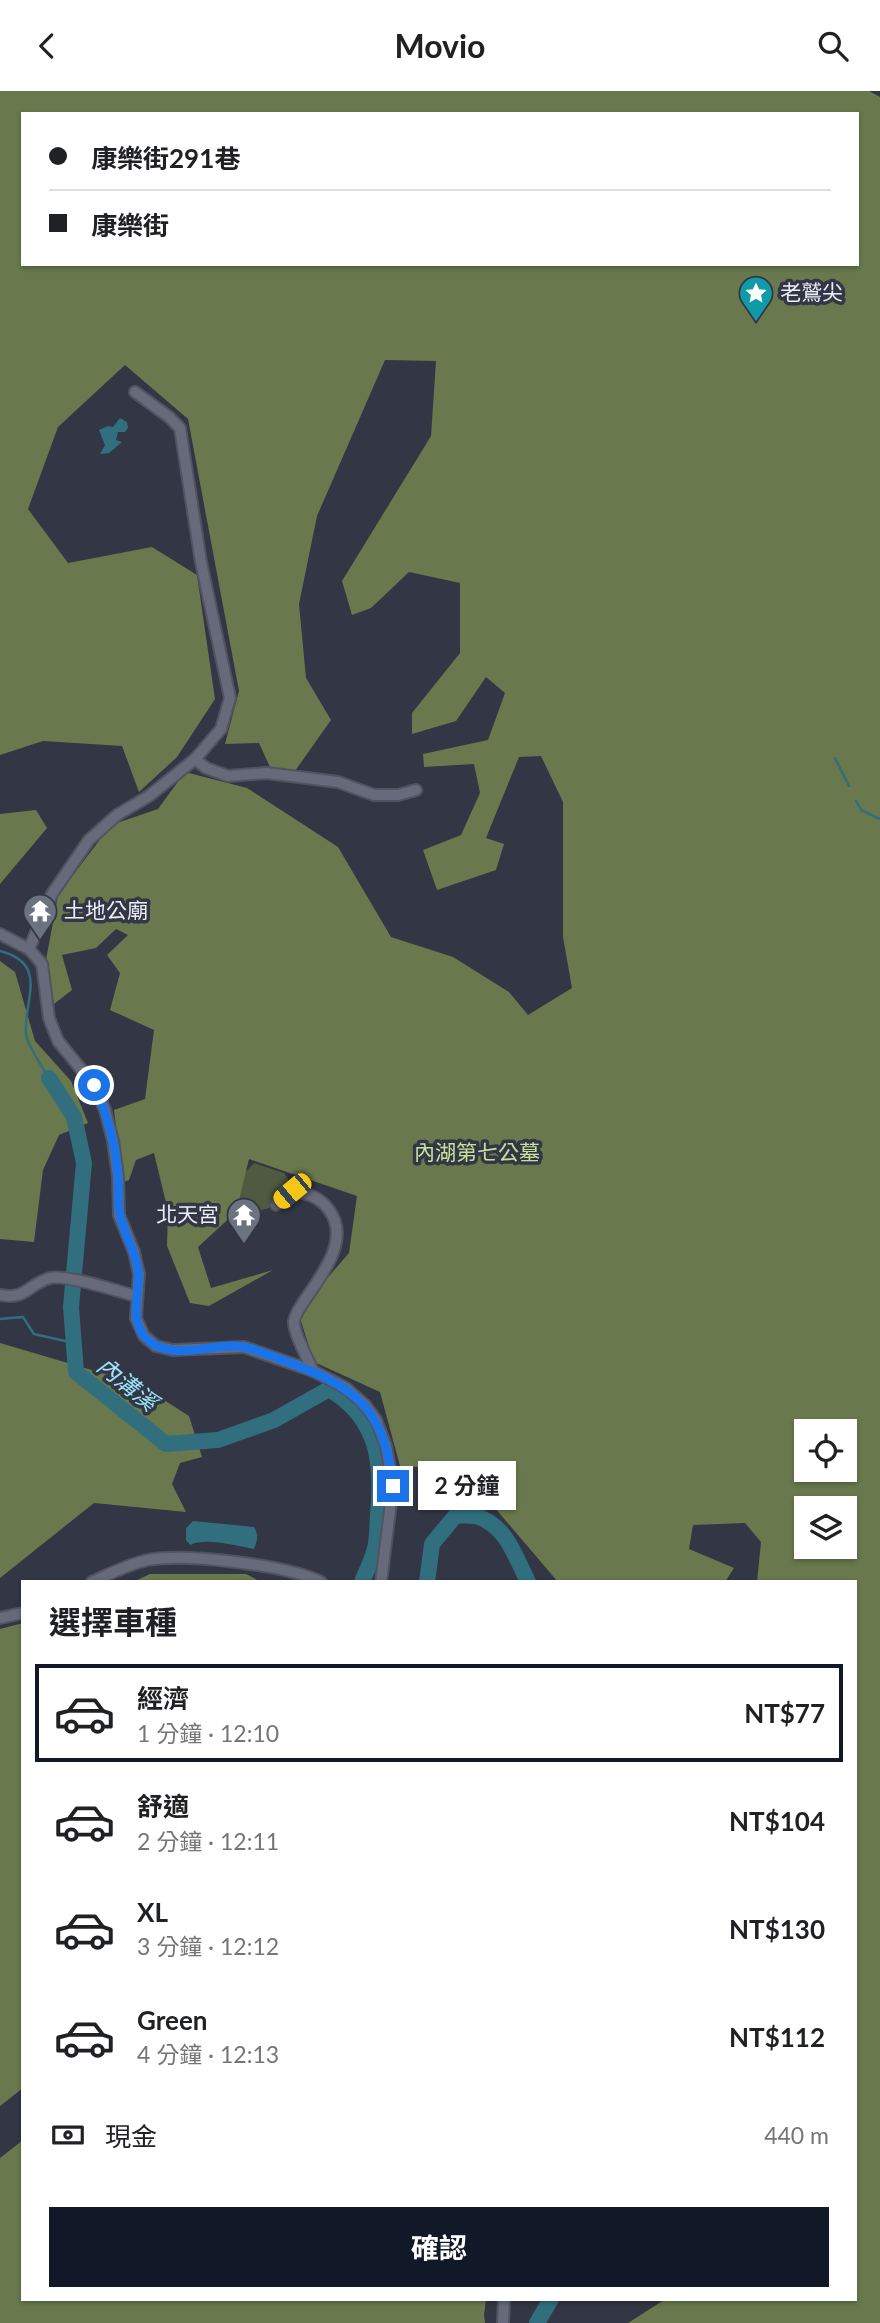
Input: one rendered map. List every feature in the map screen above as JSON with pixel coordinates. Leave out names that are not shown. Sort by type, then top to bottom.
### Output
[{"type":"street","points":[[29,949],[52,894],[89,840],[117,815],[149,796],[195,759],[221,729],[230,698],[201,562],[180,428],[135,392]]},
{"type":"street","points":[[195,759],[206,768],[228,776],[267,773],[338,782],[374,796],[398,795],[416,790]]},
{"type":"street","points":[[0,934],[29,949],[42,964],[49,1018],[58,1041],[94,1085],[105,1110],[113,1141],[120,1215],[139,1274],[136,1318],[144,1336],[156,1346],[173,1350],[244,1346],[313,1371],[346,1388],[365,1405],[376,1420],[386,1446],[393,1486],[381,1580]]},
{"type":"street","points":[[276,1205],[292,1191],[309,1193],[327,1206],[337,1220],[339,1233],[331,1259],[296,1314],[293,1325],[313,1371]]},
{"type":"street","points":[[0,1295],[24,1295],[49,1278],[67,1277],[136,1296]]},
{"type":"street","points":[[96,1580],[137,1562],[172,1558],[260,1566],[317,1580]]},
{"type":"street","points":[[0,1618],[21,1613]]},
{"type":"street","points":[[503,2323],[504,2301]]},
{"type":"green space","name":"內湖第七公墓","points":[[0,91],[869,91],[880,97],[880,2323],[628,2323],[662,2301],[857,2301],[857,1580],[757,1580],[761,1542],[745,1523],[693,1525],[689,1549],[734,1568],[726,1580],[556,1580],[489,1501],[452,1469],[400,1466],[380,1392],[314,1362],[298,1312],[349,1253],[357,1196],[249,1159],[236,1212],[198,1247],[211,1288],[273,1270],[209,1306],[190,1303],[167,1246],[168,1211],[154,1153],[136,1160],[129,1180],[123,1182],[114,1110],[145,1099],[154,1030],[110,1010],[120,973],[107,955],[128,935],[116,929],[96,948],[62,955],[72,990],[54,1004],[46,960],[58,895],[111,825],[158,809],[185,772],[247,788],[338,847],[391,937],[453,957],[509,992],[528,1015],[572,988],[563,937],[563,802],[541,756],[519,757],[486,838],[504,844],[496,870],[437,890],[423,850],[461,835],[480,793],[474,764],[424,767],[423,754],[488,740],[505,693],[486,677],[456,721],[412,734],[412,713],[460,653],[460,583],[409,572],[371,608],[352,615],[342,581],[431,436],[436,361],[385,360],[317,516],[299,604],[306,678],[331,720],[295,771],[270,767],[259,743],[225,744],[239,691],[188,419],[125,365],[58,427],[28,509],[68,563],[152,547],[197,575],[215,699],[177,757],[139,792],[122,746],[43,741],[0,755]]},
{"type":"green space","points":[[36,810],[47,828],[0,884],[0,814]]},
{"type":"green space","points":[[0,961],[15,972],[35,1041],[71,1081],[88,1123],[59,1135],[43,1170],[34,1242],[0,1239]]},
{"type":"green space","points":[[254,1163],[284,1173],[292,1186],[269,1208],[199,1227],[226,1193]]},
{"type":"green space","points":[[0,1343],[95,1371],[125,1375],[189,1416],[202,1457],[180,1463],[172,1484],[186,1512],[94,1503],[0,1578]]},
{"type":"green space","points":[[150,1574],[246,1574],[257,1580],[137,1580]]},
{"type":"green space","points":[[21,1624],[21,2090],[0,2106],[0,1629]]},
{"type":"green space","points":[[21,2142],[21,2301],[486,2301],[485,2323],[0,2323],[0,2158]]},
{"type":"water","points":[[120,418],[127,422],[128,428],[125,432],[118,432],[116,440],[122,442],[109,453],[100,454],[105,445],[99,430],[113,427]]},
{"type":"water","points":[[193,1521],[254,1527],[257,1538],[254,1549],[212,1542],[190,1545],[186,1540],[186,1528]]},
{"type":"waterway","points":[[835,758],[849,786]]},
{"type":"waterway","points":[[856,801],[861,810],[880,819]]},
{"type":"waterway","name":"內溝溪","points":[[0,951],[15,957],[25,965],[29,974],[31,985],[26,1034],[49,1078]]},
{"type":"waterway","name":"內溝溪","points":[[49,1078],[74,1117],[84,1163],[71,1307],[76,1372],[166,1444],[218,1440],[274,1420],[329,1389],[358,1413],[374,1443],[378,1459],[376,1543],[363,1580]]},
{"type":"waterway","points":[[0,1319],[23,1317],[34,1334],[74,1343]]},
{"type":"waterway","name":"內溝溪","points":[[427,1580],[432,1544],[456,1515],[479,1517],[497,1528],[509,1544],[527,1580]]},
{"type":"waterway","name":"內溝溪","points":[[537,2323],[550,2301]]},
{"type":"place","name":"老鷲尖","points":[[756,323]]},
{"type":"place","name":"土地公廟","points":[[40,941]]},
{"type":"place","name":"北天宮","points":[[244,1245]]},
{"type":"route","points":[[94,1085],[105,1110],[113,1141],[120,1215],[139,1274],[136,1318],[144,1336],[156,1346],[173,1350],[244,1346],[313,1371],[346,1388],[365,1405],[376,1420],[386,1446],[393,1486]]}]
